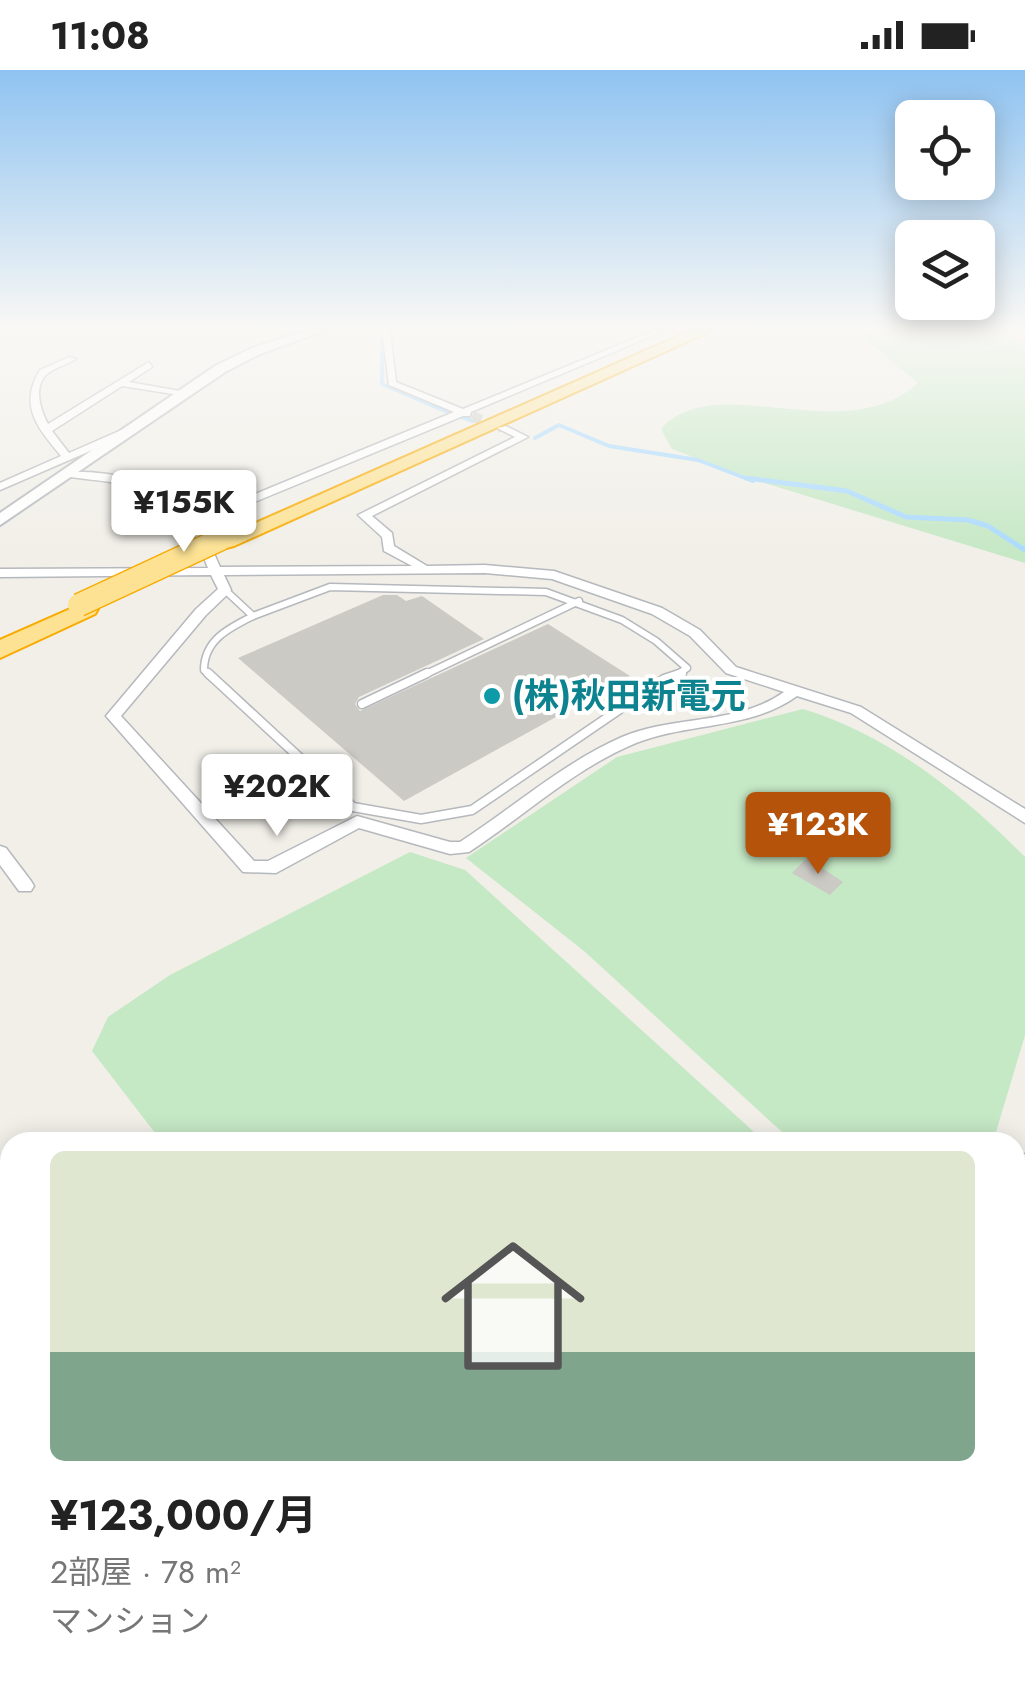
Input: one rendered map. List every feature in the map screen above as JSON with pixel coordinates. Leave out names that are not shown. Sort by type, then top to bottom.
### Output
[{"type":"highway","points":[[0,650],[223,540],[515,405]]},
{"type":"highway","points":[[223,540],[532,405]]},
{"type":"highway","points":[[0,642],[82,607]]},
{"type":"street","points":[[36,405],[36,414],[66,456]]},
{"type":"street","points":[[46,430],[85,405]]},
{"type":"street","points":[[0,520],[168,405]]},
{"type":"street","points":[[444,405],[467,415]]},
{"type":"street","points":[[194,523],[489,405]]},
{"type":"street","points":[[0,487],[135,428]]},
{"type":"street","points":[[426,569],[388,548],[388,536],[364,515],[523,436],[502,428]]},
{"type":"street","points":[[71,474],[164,492],[178,500],[194,523],[224,590],[114,716],[249,868],[270,868],[357,822],[450,848],[464,848],[606,752],[634,738],[755,711],[782,702],[796,690]]},
{"type":"street","points":[[0,573],[426,569],[532,572],[581,584],[680,622],[731,670],[856,710],[1025,816]]},
{"type":"street","points":[[0,852],[25,886]]},
{"type":"lane","points":[[343,586],[546,592],[579,600],[622,618],[662,642],[687,668],[664,679],[472,810],[421,818],[352,807],[204,670],[206,652],[224,630],[254,616],[318,590],[343,586]]},
{"type":"lane","points":[[224,590],[254,616]]},
{"type":"lane","points":[[362,704],[579,600]]},
{"type":"green space","points":[[713,405],[854,410],[874,405],[1025,405],[1025,563],[745,477],[672,449],[661,429],[685,412]]},
{"type":"green space","points":[[803,709],[865,734],[923,769],[1025,857],[1025,1035],[996,1132],[782,1132],[584,951],[466,858],[617,757]]},
{"type":"green space","points":[[410,852],[465,870],[754,1132],[154,1132],[92,1051],[108,1017],[170,975]]},
{"type":"building","name":"(株)秋田新電元","points":[[383,595],[397,595],[406,601],[422,596],[484,639],[359,697],[355,704],[360,711],[548,624],[630,676],[404,801],[238,658]]},
{"type":"building","points":[[807,858],[843,882],[830,895],[792,873]]},
{"type":"waterway","points":[[432,405],[450,413]]},
{"type":"waterway","points":[[462,417],[473,421]]},
{"type":"waterway","points":[[535,438],[559,425],[609,446],[698,460],[753,481]]},
{"type":"waterway","points":[[746,478],[847,491],[906,517],[968,520],[988,526],[1025,550]]},
{"type":"tunnel","points":[[472,416],[502,428]]},
{"type":"place","name":"(株)秋田新電元","points":[[492,696]]}]
